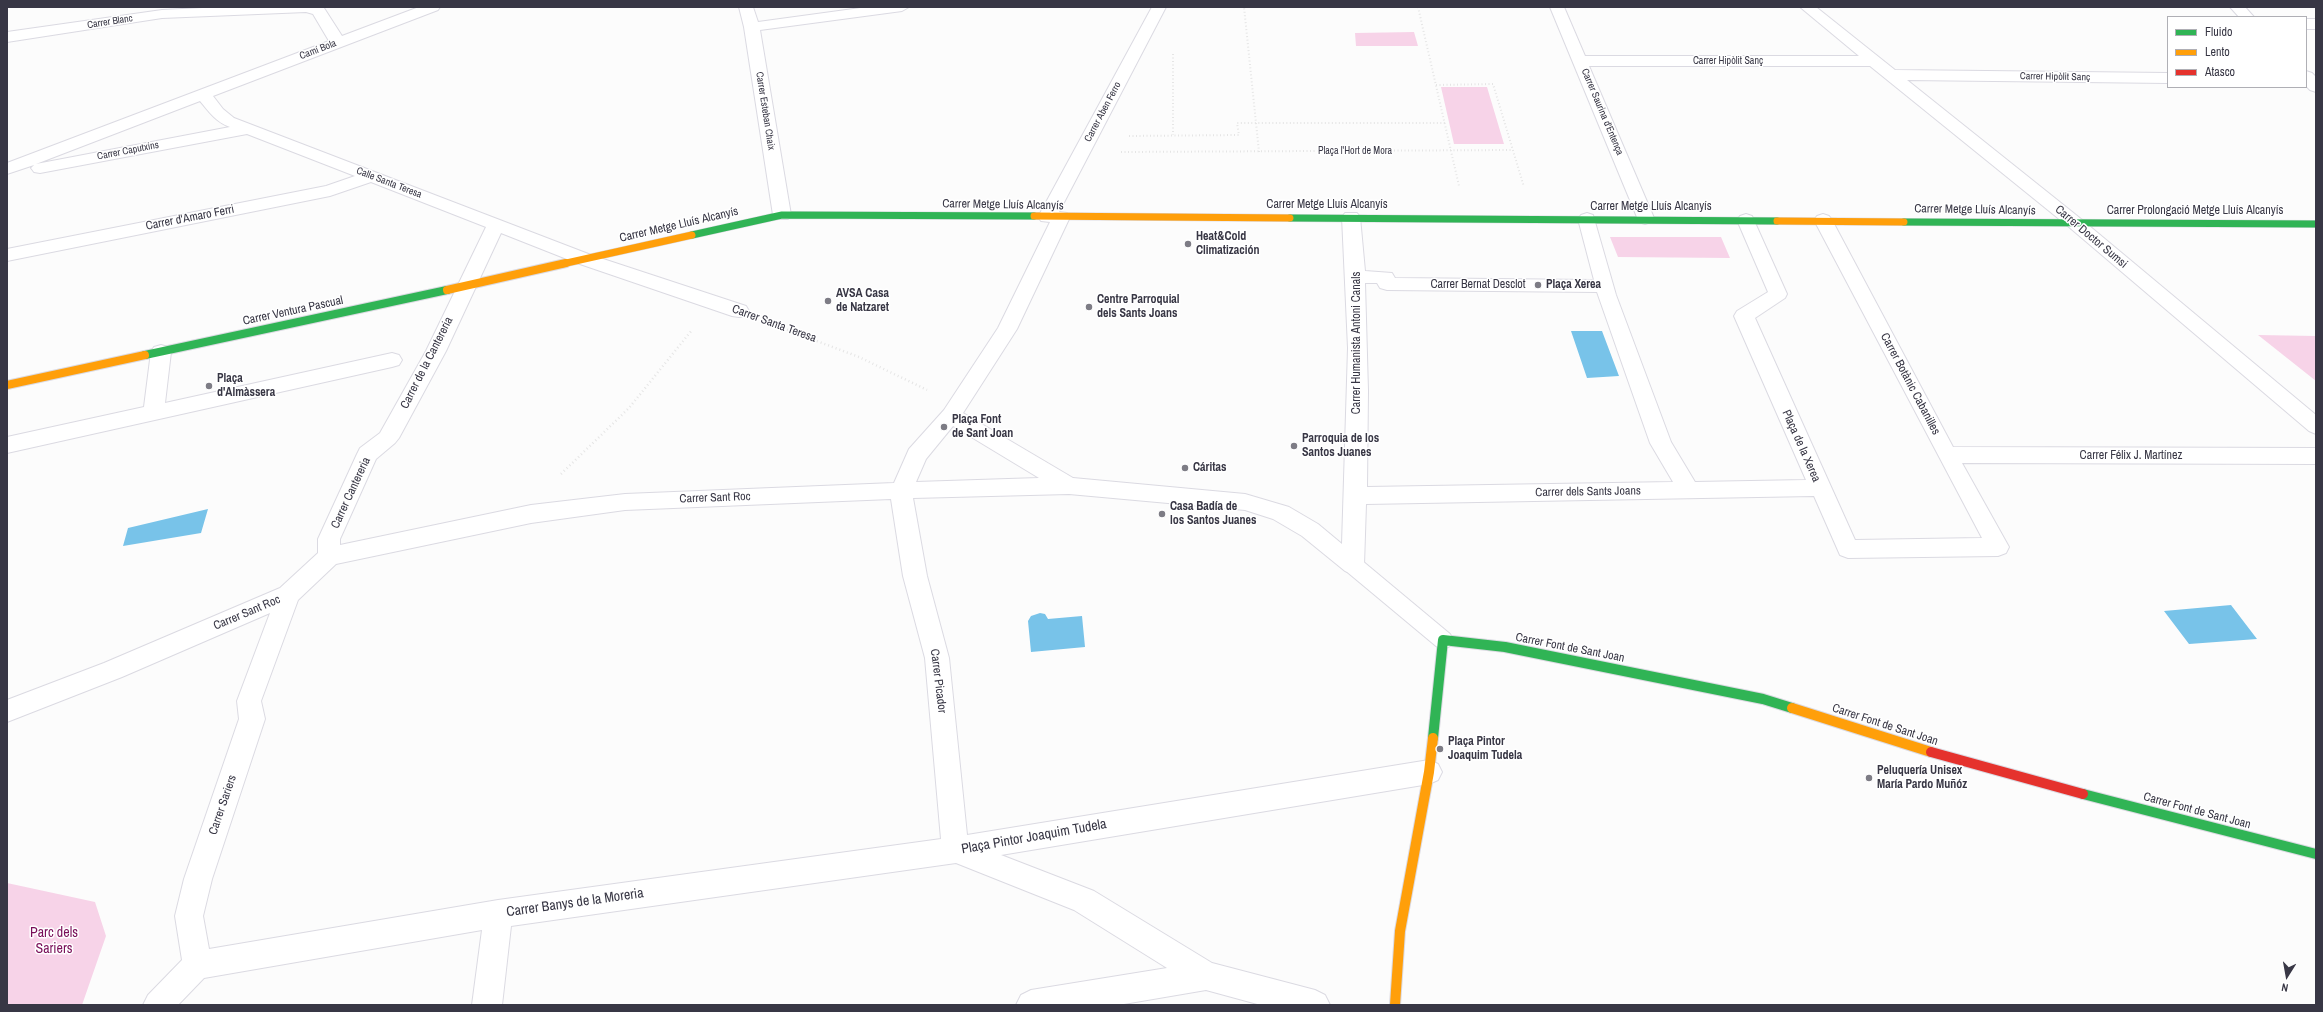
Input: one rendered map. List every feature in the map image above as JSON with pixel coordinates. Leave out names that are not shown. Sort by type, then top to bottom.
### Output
[{"type":"street","name":"Camí Bola","points":[[203,94],[434,7]]},
{"type":"street","name":"Carrer Esteban Chaix","points":[[746,7],[752,28],[782,215]]},
{"type":"street","points":[[752,28],[902,7]]},
{"type":"street","name":"Carrer Aben Ferro","points":[[951,414],[1007,329],[1054,217],[1159,7]]},
{"type":"street","name":"Carrer Saurina d'Entença","points":[[1557,7],[1645,218]]},
{"type":"street","name":"Carrer Doctor Sumsi","points":[[1807,7],[2075,223],[2316,426]]},
{"type":"street","points":[[2237,7],[2246,16]]},
{"type":"street","name":"Carrer Blanc","points":[[7,38],[162,14],[306,8],[319,11],[338,43]]},
{"type":"street","name":"Carrer Hipòlit Sanç","points":[[1580,61],[1875,61]]},
{"type":"street","name":"Carrer Hipòlit Sanç","points":[[1893,75],[2167,78]]},
{"type":"street","name":"Calle Santa Teresa","points":[[203,94],[217,112],[228,121],[584,259]]},
{"type":"street","name":"Carrer Caputxins","points":[[7,169],[203,94]]},
{"type":"street","name":"Carrer Caputxins","points":[[7,174],[248,129]]},
{"type":"street","name":"Carrer d'Amaro Ferri","points":[[7,254],[330,191],[372,176]]},
{"type":"street","name":"Carrer Metge Lluís Alcanyís","points":[[584,259],[782,215],[1587,219],[1645,218],[2075,223]]},
{"type":"street","name":"Carrer Humanista Antoni Canals","points":[[1352,217],[1357,277],[1359,370],[1353,565]]},
{"type":"street","points":[[1587,219],[1605,286],[1661,443],[1689,490]]},
{"type":"street","name":"Plaça de la Xerea","points":[[1746,220],[1778,294],[1744,316],[1848,549],[1998,547]]},
{"type":"street","name":"Carrer Botànic Cabanilles","points":[[1823,220],[1947,455],[1998,547]]},
{"type":"street","name":"Carrer Prolongació Metge Lluís Alcanyís","points":[[2075,223],[2316,224]]},
{"type":"street","name":"Carrer de la Cantereria","points":[[388,438],[436,350],[465,286],[496,225]]},
{"type":"street","name":"Carrer Ventura Pascual","points":[[7,385],[584,259]]},
{"type":"street","name":"Carrer Santa Teresa","points":[[584,259],[714,302],[739,312]]},
{"type":"street","name":"Carrer Bernat Desclot","points":[[1357,277],[1385,277],[1387,284],[1605,286]]},
{"type":"street","points":[[154,413],[161,352]]},
{"type":"street","points":[[7,445],[392,360]]},
{"type":"street","points":[[1069,486],[951,414],[917,455],[901,492],[938,489],[1069,486],[1108,488],[1245,502],[1281,513],[1310,530],[1353,565]]},
{"type":"street","name":"Carrer Cantereria","points":[[329,556],[329,539],[368,454],[388,438]]},
{"type":"street","name":"Carrer Félix J. Martínez","points":[[1947,455],[2316,456]]},
{"type":"street","name":"Carrer dels Sants Joans","points":[[1355,496],[1820,488]]},
{"type":"street","name":"Carrer Sant Roc","points":[[7,711],[113,670],[288,595],[329,556],[530,514],[625,502],[901,492]]},
{"type":"street","name":"Carrer Picador","points":[[901,492],[912,546],[914,576],[937,658],[955,850]]},
{"type":"street","name":"Carrer Sariers","points":[[197,965],[190,916],[198,878],[252,719],[249,701],[288,595]]},
{"type":"street","points":[[1395,1005],[1400,932],[1429,772],[1443,640]]},
{"type":"street","name":"Carrer Font de Sant Joan","points":[[1443,640],[1505,647],[1763,699],[1973,765],[2316,854]]},
{"type":"street","name":"Plaça Pintor Joaquim Tudela","points":[[955,850],[1429,772]]},
{"type":"street","name":"Plaça Pintor Joaquim Tudela","points":[[955,850],[1084,900],[1206,976],[1315,1005]]},
{"type":"street","name":"Carrer Banys de la Moreria","points":[[197,965],[498,914],[955,850]]},
{"type":"street","points":[[486,1005],[498,914]]},
{"type":"street","points":[[158,1005],[197,965]]},
{"type":"street","points":[[1031,1005],[1206,976]]},
{"type":"lane","points":[[1353,565],[1443,640]]},
{"type":"path","points":[[1244,7],[1259,152]]},
{"type":"path","points":[[1418,7],[1460,192]]},
{"type":"path","points":[[1172,49],[1173,135]]},
{"type":"path","points":[[1436,85],[1493,84],[1526,192]]},
{"type":"path","points":[[1126,136],[1239,135],[1237,123],[1445,123]]},
{"type":"path","name":"Plaça l'Hort de Mora","points":[[1118,152],[1513,150]]},
{"type":"path","points":[[530,514],[555,481],[580,453],[618,420],[649,386],[714,302]]},
{"type":"path","name":"Carrer Santa Teresa","points":[[739,312],[828,344],[923,388],[930,392],[951,414]]},
{"type":"green space","points":[[1414,32],[1418,46],[1356,46],[1355,33]]},
{"type":"green space","points":[[1441,87],[1487,87],[1504,144],[1454,144]]},
{"type":"green space","points":[[1610,237],[1721,237],[1730,258],[1618,257]]},
{"type":"green space","points":[[2258,335],[2316,336],[2316,381]]},
{"type":"green space","name":"Parc dels Sariers","points":[[7,883],[95,902],[106,936],[82,1005],[7,1005]]},
{"type":"water","points":[[1571,331],[1602,331],[1619,376],[1587,378]]},
{"type":"water","points":[[208,509],[201,533],[123,546],[128,528]]},
{"type":"water","points":[[2231,605],[2257,639],[2189,644],[2164,611]]},
{"type":"water","points":[[1040,613],[1045,614],[1048,619],[1082,616],[1085,647],[1031,652],[1028,621],[1031,616]]},
{"type":"traffic: fast","points":[[692,235],[782,215],[1034,216]]},
{"type":"traffic: fast","points":[[1290,218],[1777,221]]},
{"type":"traffic: fast","points":[[1904,222],[2316,224]]},
{"type":"traffic: fast","points":[[145,355],[447,290]]},
{"type":"traffic: fast","points":[[1433,738],[1443,640],[1505,647],[1763,699],[1792,708]]},
{"type":"traffic: fast","points":[[2083,794],[2316,854]]},
{"type":"traffic: slow","points":[[1034,216],[1290,218]]},
{"type":"traffic: slow","points":[[1777,221],[1904,222]]},
{"type":"traffic: slow","points":[[447,290],[692,235]]},
{"type":"traffic: slow","points":[[7,385],[145,355]]},
{"type":"traffic: slow","points":[[1792,708],[1931,752]]},
{"type":"traffic: slow","points":[[1395,1005],[1400,931],[1429,772],[1433,738]]},
{"type":"traffic: jam","points":[[1931,752],[2083,794]]},
{"type":"place","name":"Heat&Cold Climatización","points":[[1188,244]]},
{"type":"place","name":"Plaça Xerea","points":[[1538,285]]},
{"type":"place","name":"AVSA Casa de Natzaret","points":[[828,301]]},
{"type":"place","name":"Centre Parroquial dels Sants Joans","points":[[1089,307]]},
{"type":"place","name":"Plaça d'Almàssera","points":[[209,386]]},
{"type":"place","name":"Plaça Font de Sant Joan","points":[[944,427]]},
{"type":"place","name":"Parroquia de los Santos Juanes","points":[[1294,446]]},
{"type":"place","name":"Cáritas","points":[[1185,468]]},
{"type":"place","name":"Casa Badía de los Santos Juanes","points":[[1162,514]]},
{"type":"place","name":"Plaça Pintor Joaquim Tudela","points":[[1440,749]]},
{"type":"place","name":"Peluquería Unisex María Pardo Muñóz","points":[[1869,778]]}]
